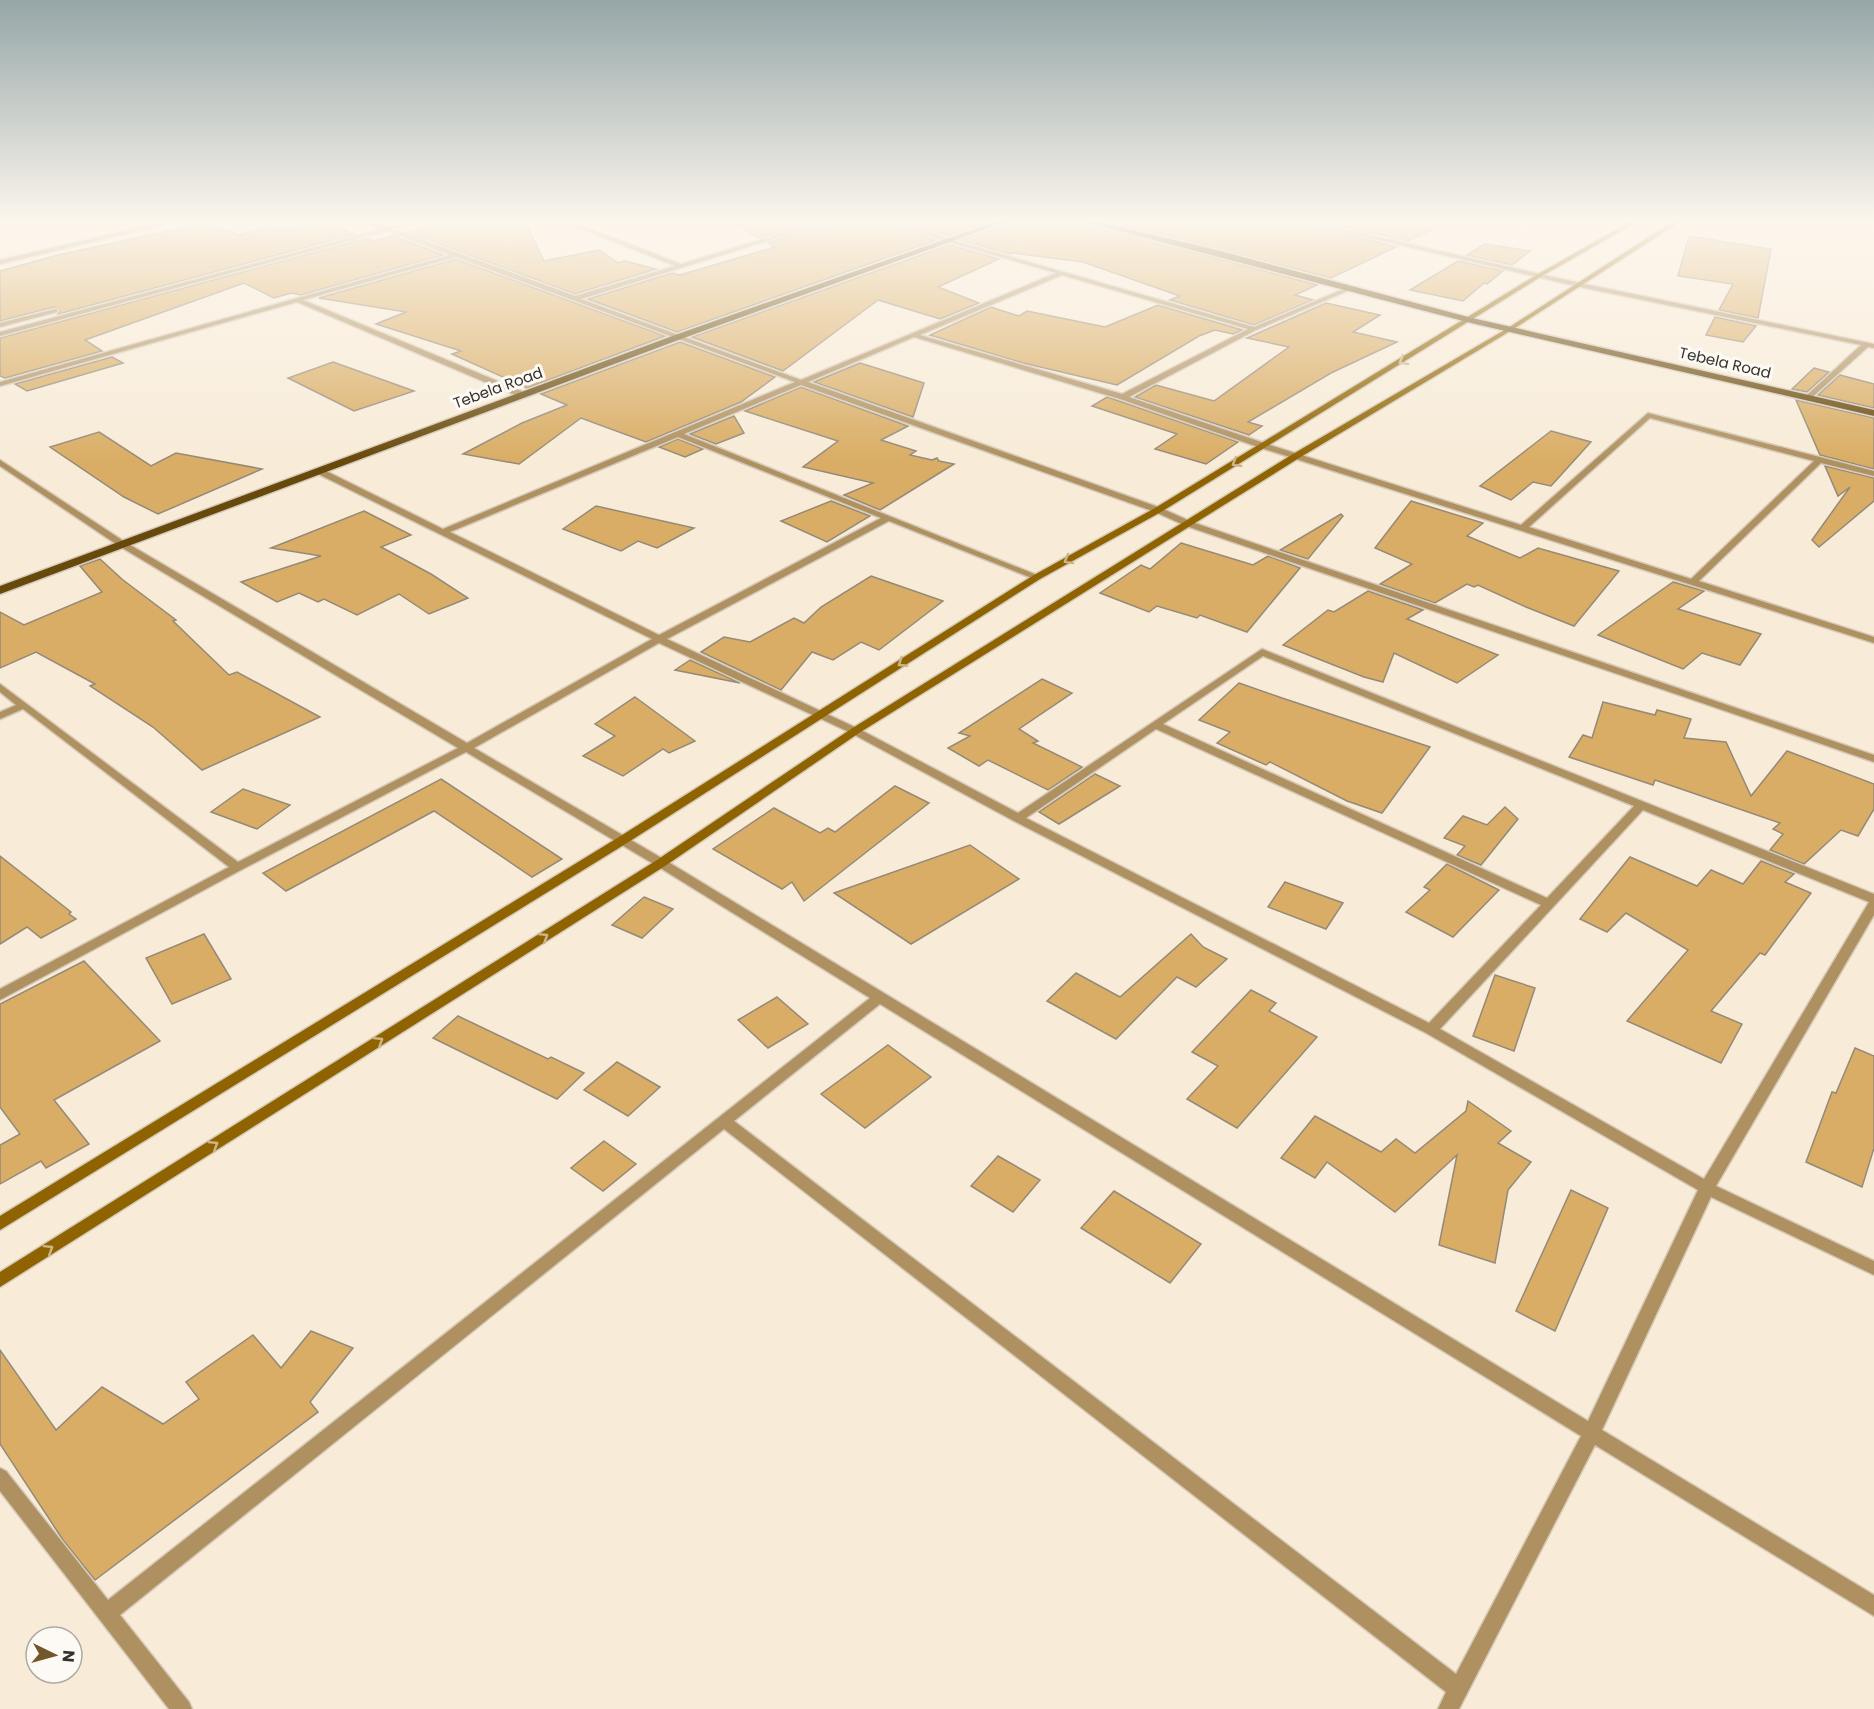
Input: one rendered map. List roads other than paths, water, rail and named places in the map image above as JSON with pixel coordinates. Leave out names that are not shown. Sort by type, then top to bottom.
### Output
[{"type":"main road","name":"Tebela Road","points":[[0,590],[781,300]]},
{"type":"main road","name":"Tebela Road","points":[[1394,300],[1471,320],[1874,413]]},
{"type":"main road","points":[[0,1224],[623,840],[1037,577],[1158,510],[1502,300]]},
{"type":"main road","points":[[0,1280],[661,863],[855,731],[1296,456],[1557,300]]},
{"type":"street","points":[[0,325],[96,300]]},
{"type":"street","points":[[0,334],[127,300]]},
{"type":"street","points":[[0,384],[297,300],[523,395]]},
{"type":"street","points":[[575,300],[1158,510],[1189,524],[1874,759]]},
{"type":"street","points":[[443,532],[998,300]]},
{"type":"street","points":[[1154,300],[1254,329]]},
{"type":"street","points":[[1123,397],[1254,329],[1322,300]]},
{"type":"street","points":[[1650,300],[1870,346]]},
{"type":"street","points":[[913,335],[1123,397],[1264,446],[1874,640]]},
{"type":"street","points":[[1809,398],[1870,346]]},
{"type":"street","points":[[1523,528],[1648,415],[1874,474]]},
{"type":"street","points":[[678,434],[1037,577]]},
{"type":"street","points":[[1693,582],[1818,460]]},
{"type":"street","points":[[0,462],[122,544],[661,863],[1874,1606]]},
{"type":"street","points":[[319,471],[659,639],[855,731],[1018,818],[1431,1030],[1707,1188],[1874,1268]]},
{"type":"street","points":[[0,995],[237,867],[466,748],[659,639],[888,519]]},
{"type":"street","points":[[1018,818],[1262,652],[1874,899]]},
{"type":"street","points":[[0,687],[237,867]]},
{"type":"street","points":[[0,716],[24,705]]},
{"type":"street","points":[[1155,724],[1549,904]]},
{"type":"street","points":[[1431,1030],[1641,806]]},
{"type":"street","points":[[1448,1709],[1592,1432],[1707,1188],[1874,904]]},
{"type":"street","points":[[107,1613],[880,997]]},
{"type":"street","points":[[724,1121],[1459,1689]]},
{"type":"street","points":[[0,1477],[182,1709]]}]
